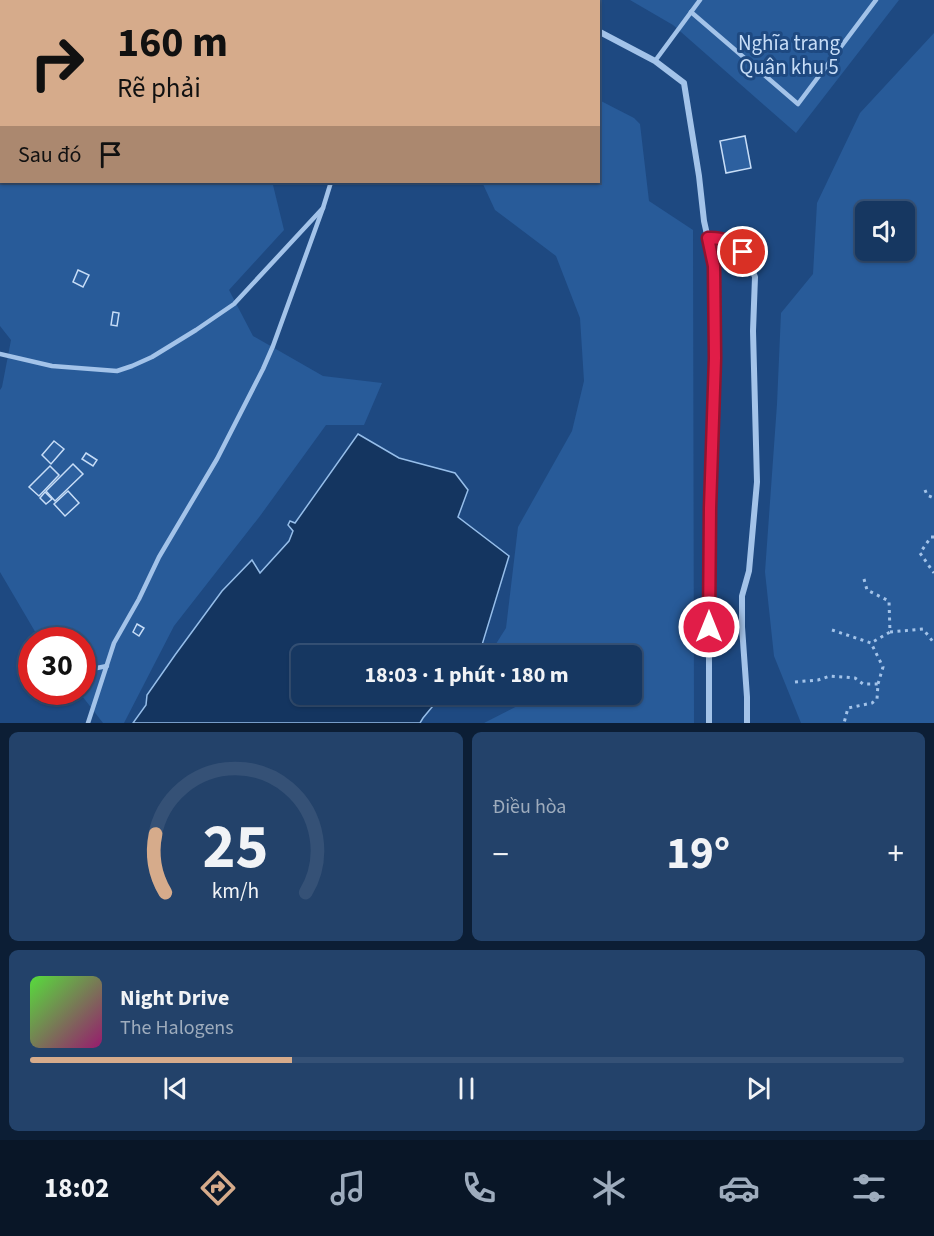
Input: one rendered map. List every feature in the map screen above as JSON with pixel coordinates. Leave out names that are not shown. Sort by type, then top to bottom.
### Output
[{"type":"street","points":[[600,32],[655,61],[684,83],[704,221],[714,266],[715,358],[710,508],[709,723]]},
{"type":"street","points":[[708,238],[717,237],[733,242],[743,252],[755,278],[753,331],[757,482],[749,571],[742,596],[747,723]]},
{"type":"lane","points":[[655,61],[700,0]]},
{"type":"lane","points":[[692,12],[798,104],[876,0]]},
{"type":"lane","points":[[88,723],[114,643],[159,557],[217,459],[263,369],[331,183]]},
{"type":"lane","points":[[0,354],[52,366],[117,371],[152,357],[234,304],[323,208]]},
{"type":"lane","points":[[96,668],[107,666]]},
{"type":"path","points":[[925,490],[927,495],[934,498]]},
{"type":"path","points":[[934,537],[931,537],[920,553],[934,573]]},
{"type":"path","points":[[864,579],[867,590],[889,601],[890,632]]},
{"type":"path","points":[[871,643],[890,632],[923,629],[934,643]]},
{"type":"path","points":[[832,630],[871,643],[883,667],[877,699],[872,703],[848,708],[844,723]]},
{"type":"path","points":[[795,682],[818,680],[830,676],[855,678],[863,684],[878,684]]},
{"type":"green space","name":"Nghĩa trang Quân khu 5","points":[[630,0],[899,0],[796,133],[673,25]]},
{"type":"green space","points":[[934,33],[934,723],[801,723],[774,656],[765,572],[781,313],[813,274],[817,203],[860,113]]},
{"type":"green space","points":[[600,101],[634,118],[640,124],[649,201],[693,230],[694,723],[484,723],[519,705],[642,705],[642,645],[495,645],[506,628],[518,527],[572,431],[584,381],[580,318],[556,256],[495,210],[482,183],[600,183]]},
{"type":"green space","points":[[0,183],[296,183],[295,185],[273,185],[284,230],[229,290],[253,336],[323,376],[382,383],[364,425],[326,425],[260,516],[174,626],[124,723],[103,723],[89,705],[96,705],[96,627],[32,627],[0,572],[0,390],[11,340],[0,326]]},
{"type":"shaded area","points":[[358,434],[399,458],[455,473],[468,490],[458,517],[509,556],[482,645],[291,645],[291,705],[434,705],[420,723],[133,723],[146,705],[147,695],[222,591],[252,560],[260,573],[289,541],[293,531],[288,525],[290,521],[295,523]]},
{"type":"building","points":[[745,136],[751,168],[726,173],[720,141]]},
{"type":"building","points":[[78,270],[89,275],[83,287],[73,282]]},
{"type":"building","points":[[113,312],[119,313],[117,326],[111,325]]},
{"type":"building","points":[[54,441],[64,449],[51,464],[42,455]]},
{"type":"building","points":[[86,453],[97,460],[93,466],[82,459]]},
{"type":"building","points":[[73,464],[83,474],[55,501],[46,491]]},
{"type":"building","points":[[50,466],[59,475],[39,496],[29,487]]},
{"type":"building","points":[[68,491],[79,503],[65,516],[54,504]]},
{"type":"building","points":[[45,492],[52,499],[46,504],[40,498]]},
{"type":"building","points":[[137,624],[144,628],[139,636],[133,632]]},
{"type":"route","points":[[709,627],[715,358],[714,266],[708,238],[717,237],[733,242],[743,252]]}]
